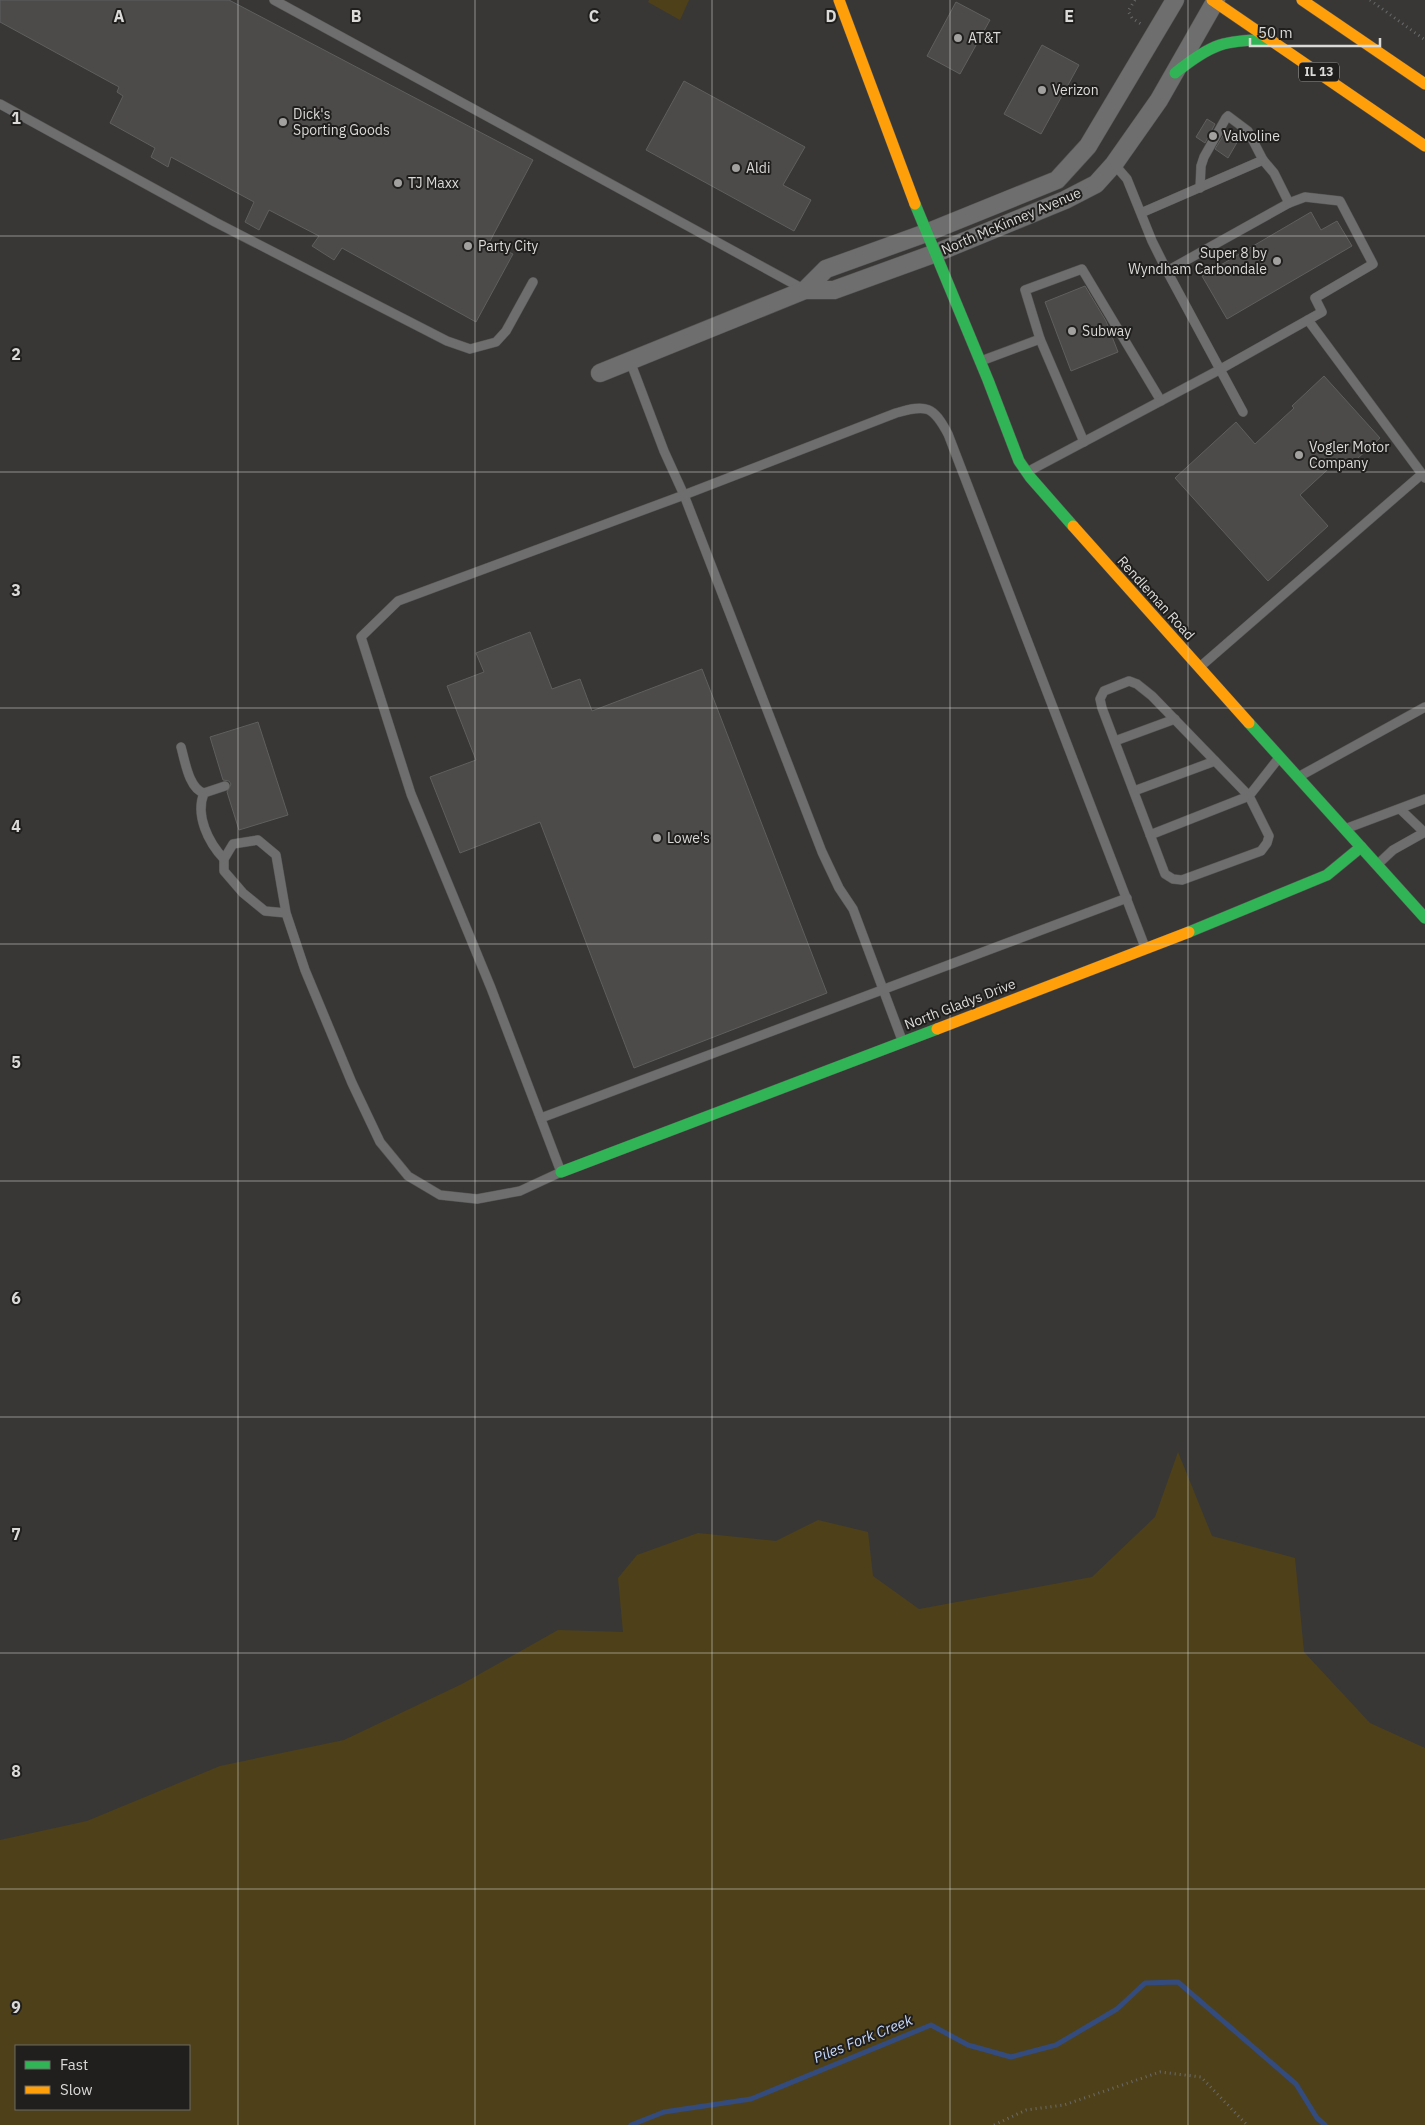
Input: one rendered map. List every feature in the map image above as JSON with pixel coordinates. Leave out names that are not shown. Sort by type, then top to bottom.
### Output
[{"type":"main road","name":"Rendleman Road","points":[[838,0],[926,233],[981,362],[1019,461],[1199,668],[1425,918]]},
{"type":"main road","points":[[1302,0],[1425,84]]},
{"type":"main road","points":[[1313,0],[1323,15]]},
{"type":"main road","name":"IL 13","points":[[1214,1],[1425,146]]},
{"type":"main road","points":[[1174,73],[1206,48],[1224,42],[1243,39],[1272,40]]},
{"type":"main road","name":"North Gladys Drive","points":[[561,1172],[1146,949],[1327,875],[1361,847]]},
{"type":"street","name":"North McKinney Avenue","points":[[805,290],[826,268],[926,233],[1057,180],[1088,146],[1175,0]]},
{"type":"street","name":"North McKinney Avenue","points":[[600,373],[805,290],[834,290],[936,253],[1065,200],[1096,184],[1114,164],[1159,100],[1214,1]]},
{"type":"lane","points":[[274,0],[805,290]]},
{"type":"lane","points":[[0,104],[215,222],[447,340],[470,349],[496,342],[506,331],[533,282]]},
{"type":"lane","points":[[1200,188],[1201,166],[1204,157],[1228,116],[1248,132],[1263,160],[1274,173],[1289,203]]},
{"type":"lane","points":[[1141,213],[1263,160]]},
{"type":"lane","points":[[1114,164],[1127,179],[1152,242],[1243,412]]},
{"type":"lane","points":[[1027,472],[1219,370],[1322,312],[1315,298],[1373,264],[1340,201],[1304,197],[1289,203],[1167,271]]},
{"type":"lane","points":[[1084,442],[1040,339],[1025,290],[1082,269],[1161,401]]},
{"type":"lane","points":[[1199,668],[1424,476],[1308,320]]},
{"type":"lane","points":[[981,362],[1040,339]]},
{"type":"lane","points":[[630,361],[822,852],[839,888],[853,909],[903,1042]]},
{"type":"lane","points":[[286,913],[265,911],[243,893],[224,871],[224,859],[234,844],[258,840],[276,855],[286,913],[306,970],[352,1083],[380,1142],[408,1176],[440,1195],[477,1199],[520,1191],[561,1172],[491,988],[411,794],[361,637],[398,601],[684,495],[896,413],[926,407],[934,412],[948,434],[1146,949]]},
{"type":"lane","points":[[1130,680],[1152,696],[1249,796],[1269,836],[1268,843],[1261,850],[1182,880],[1173,879],[1165,874],[1115,741],[1100,699],[1104,691],[1130,680]]},
{"type":"lane","points":[[1298,777],[1425,707]]},
{"type":"lane","points":[[1115,741],[1175,719]]},
{"type":"lane","points":[[181,747],[193,784],[199,791],[204,792],[225,786]]},
{"type":"lane","points":[[1150,835],[1249,796],[1280,756]]},
{"type":"lane","points":[[1134,791],[1215,761]]},
{"type":"lane","points":[[204,792],[200,802],[204,825],[212,846],[224,859]]},
{"type":"lane","points":[[1345,829],[1425,800]]},
{"type":"lane","points":[[1378,865],[1392,850],[1425,832],[1400,809]]},
{"type":"lane","points":[[541,1118],[1127,898]]},
{"type":"path","points":[[1135,0],[1128,11],[1132,18],[1139,23]]},
{"type":"path","points":[[1370,0],[1425,40]]},
{"type":"path","points":[[994,2125],[1026,2110],[1064,2105],[1160,2072],[1201,2078],[1247,2125]]},
{"type":"shaded area","points":[[649,0],[689,0],[680,20],[648,2]]},
{"type":"shaded area","points":[[1178,1452],[1212,1536],[1295,1558],[1304,1652],[1370,1723],[1425,1748],[1425,2125],[0,2125],[0,1840],[87,1821],[220,1766],[344,1740],[462,1684],[558,1630],[623,1632],[618,1578],[637,1555],[698,1533],[776,1541],[818,1520],[868,1532],[873,1576],[919,1609],[1092,1577],[1155,1517]]},
{"type":"building","points":[[0,0],[229,0],[533,160],[489,243],[513,254],[476,322],[342,248],[334,260],[312,246],[319,236],[269,210],[259,230],[245,222],[254,202],[171,157],[168,167],[151,157],[155,148],[110,123],[123,96],[117,92],[119,87],[0,22]]},
{"type":"building","name":"AT&T","points":[[956,2],[990,20],[960,74],[927,56]]},
{"type":"building","name":"Verizon","points":[[1042,45],[1079,65],[1041,134],[1004,114]]},
{"type":"building","name":"Aldi","points":[[684,81],[805,147],[783,185],[811,200],[794,231],[646,150]]},
{"type":"building","points":[[1207,119],[1215,124],[1205,143],[1196,137]]},
{"type":"building","points":[[1226,131],[1239,139],[1228,158],[1215,149]]},
{"type":"building","name":"Super 8 by Wyndham Carbondale","points":[[1311,212],[1321,230],[1337,221],[1352,246],[1227,319],[1202,276]]},
{"type":"building","name":"Subway","points":[[1085,286],[1106,321],[1118,352],[1071,371],[1045,302]]},
{"type":"building","points":[[1324,376],[1380,438],[1346,469],[1338,460],[1300,495],[1328,526],[1268,581],[1175,478],[1236,422],[1255,444],[1294,408],[1292,406]]},
{"type":"building","name":"Lowe's","points":[[530,632],[552,689],[580,679],[592,711],[702,669],[827,993],[634,1068],[540,822],[460,853],[430,777],[476,760],[447,686],[484,672],[476,653]]},
{"type":"building","points":[[258,722],[288,815],[239,830],[227,792],[231,784],[229,781],[223,780],[210,737]]},
{"type":"waterway","name":"Piles Fork Creek","points":[[631,2125],[664,2112],[751,2099],[931,2025],[968,2045],[1011,2057],[1056,2045],[1117,2009],[1145,1983],[1178,1982],[1296,2084],[1317,2118],[1325,2125]]},
{"type":"traffic: fast","points":[[1175,73],[1199,55],[1219,45],[1230,42],[1271,40]]},
{"type":"traffic: fast","points":[[915,204],[988,380],[1019,461],[1030,477],[1073,526]]},
{"type":"traffic: fast","points":[[1249,723],[1425,918]]},
{"type":"traffic: fast","points":[[1189,932],[1327,875],[1361,847]]},
{"type":"traffic: fast","points":[[561,1172],[937,1029]]},
{"type":"traffic: slow","points":[[839,0],[915,204]]},
{"type":"traffic: slow","points":[[1212,0],[1425,146]]},
{"type":"traffic: slow","points":[[1302,0],[1425,84]]},
{"type":"traffic: slow","points":[[1073,526],[1249,723]]},
{"type":"traffic: slow","points":[[937,1029],[1189,932]]},
{"type":"place","name":"AT&T","points":[[958,38]]},
{"type":"place","name":"Verizon","points":[[1042,90]]},
{"type":"place","name":"Dick's Sporting Goods","points":[[283,122]]},
{"type":"place","name":"Valvoline","points":[[1213,136]]},
{"type":"place","name":"Aldi","points":[[736,168]]},
{"type":"place","name":"TJ Maxx","points":[[398,183]]},
{"type":"place","name":"Party City","points":[[468,246]]},
{"type":"place","name":"Super 8 by Wyndham Carbondale","points":[[1277,261]]},
{"type":"place","name":"Subway","points":[[1072,331]]},
{"type":"place","name":"Vogler Motor Company","points":[[1299,455]]},
{"type":"place","name":"Lowe's","points":[[657,838]]}]
